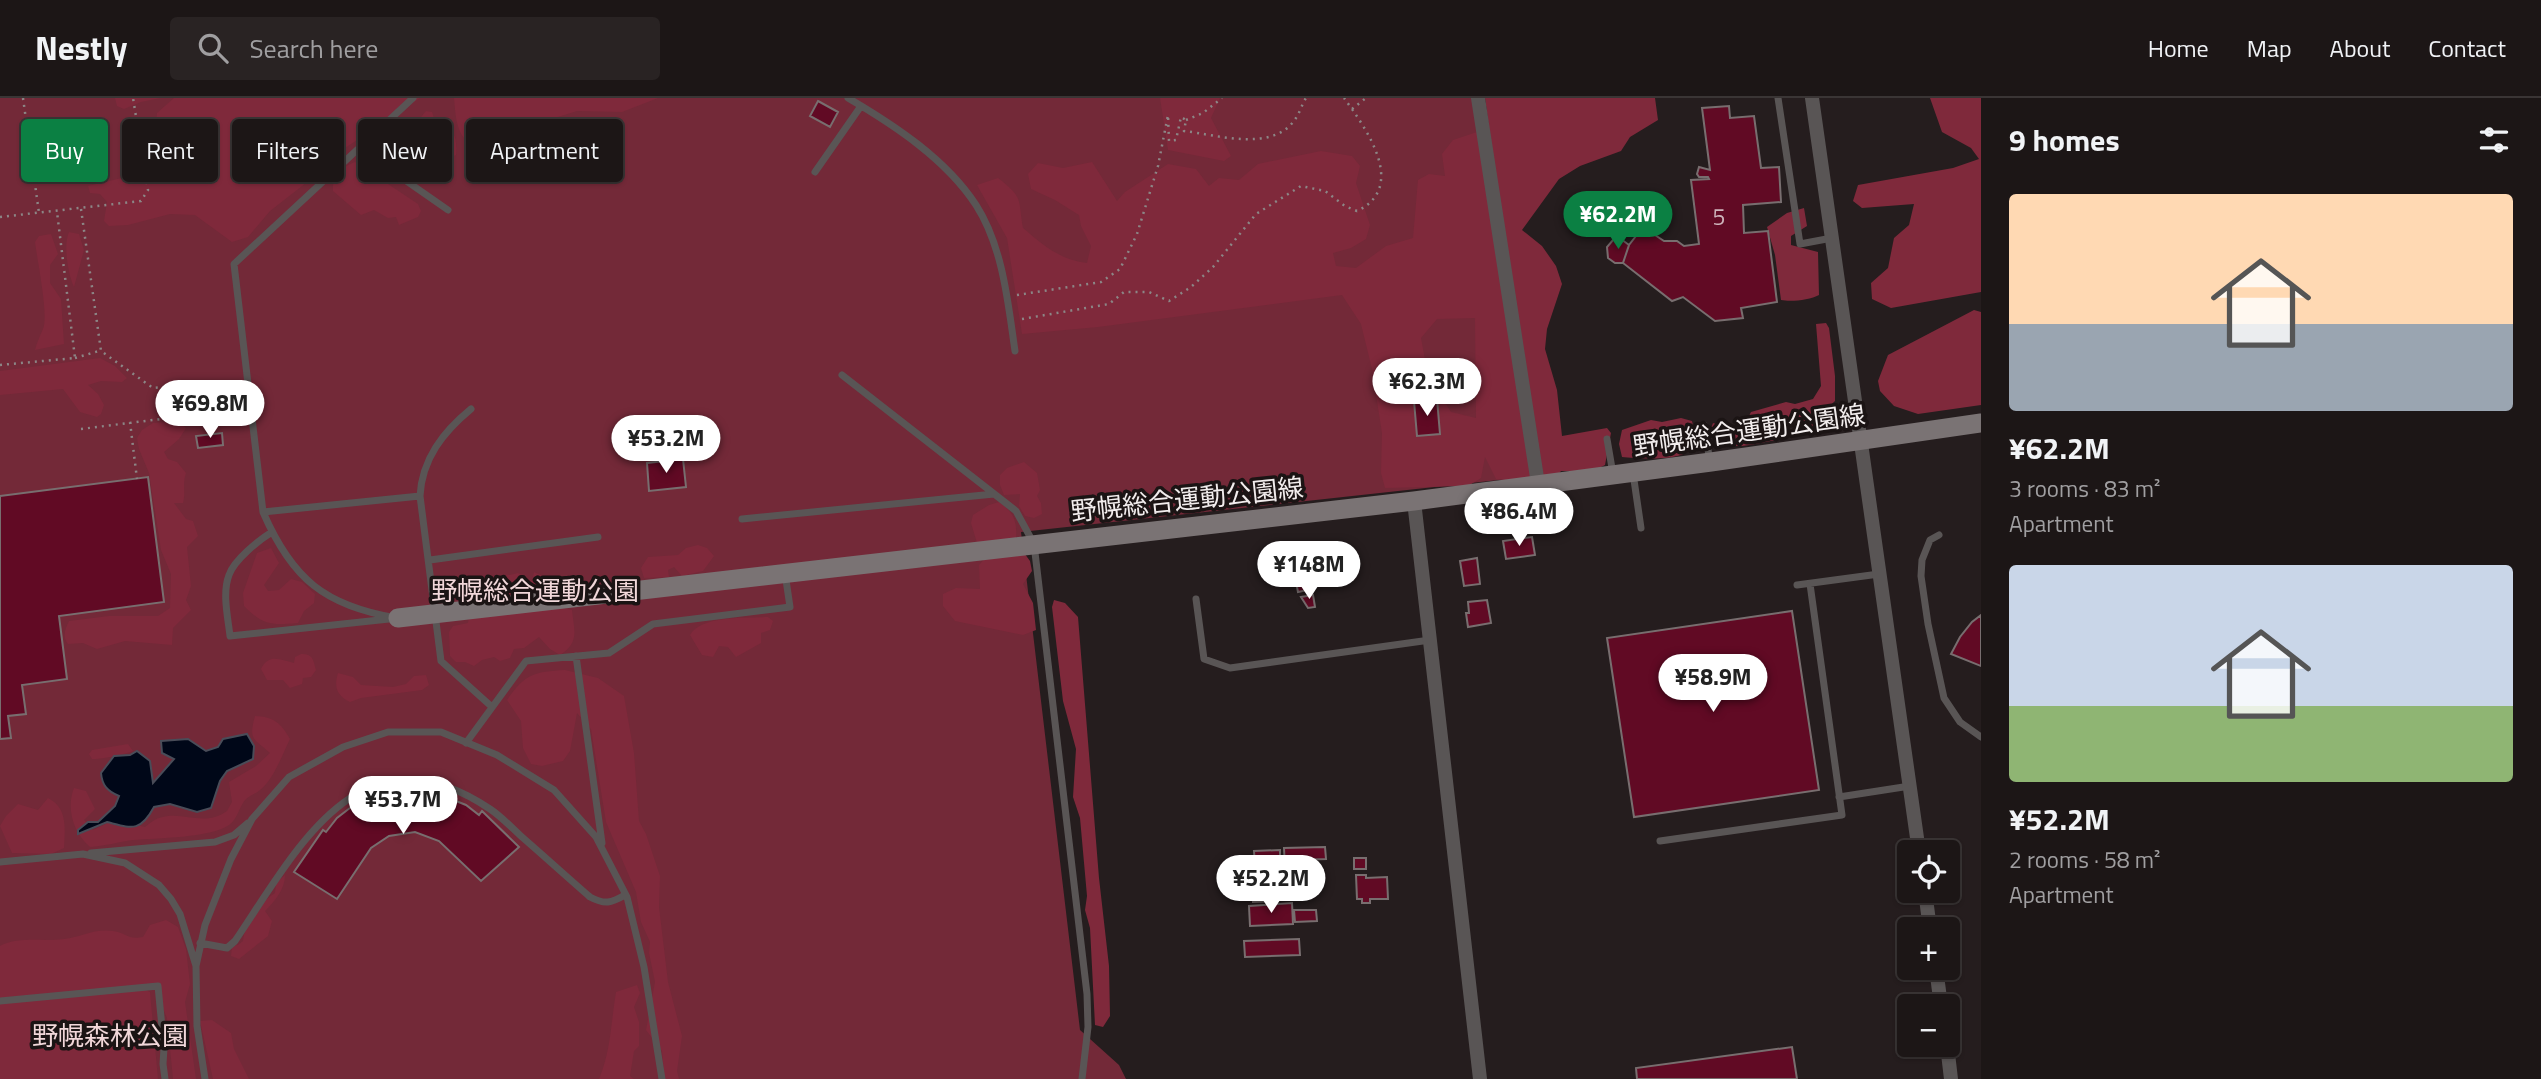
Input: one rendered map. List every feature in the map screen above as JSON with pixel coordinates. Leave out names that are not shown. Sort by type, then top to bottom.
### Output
[{"type":"main road","name":"野幌総合運動公園線","points":[[398,618],[1414,501],[1981,423]]},
{"type":"street","points":[[1478,98],[1538,484]]},
{"type":"street","points":[[1812,98],[1917,840]]},
{"type":"street","points":[[1414,501],[1480,1079]]},
{"type":"street","points":[[1948,1057],[1951,1079]]},
{"type":"lane","points":[[390,119],[413,98]]},
{"type":"lane","points":[[848,98],[916,143],[953,176],[976,206],[992,239],[1007,297],[1015,351]]},
{"type":"lane","points":[[1778,98],[1800,244],[1832,238]]},
{"type":"lane","points":[[815,172],[861,106]]},
{"type":"lane","points":[[358,149],[234,264],[263,512],[272,532],[281,550],[298,572],[319,589],[355,608],[398,618]]},
{"type":"lane","points":[[408,182],[448,210]]},
{"type":"lane","points":[[842,375],[1016,511],[1034,544],[1087,994],[1087,1046],[1082,1079]]},
{"type":"lane","points":[[471,409],[457,420],[430,455],[421,477],[420,496],[441,662],[492,707]]},
{"type":"lane","points":[[1703,425],[1710,462]]},
{"type":"lane","points":[[1607,439],[1623,474],[1641,528]]},
{"type":"lane","points":[[742,519],[994,494]]},
{"type":"lane","points":[[263,512],[420,496]]},
{"type":"lane","points":[[272,532],[253,545],[229,573],[227,587],[230,636],[398,618]]},
{"type":"lane","points":[[1939,535],[1930,540],[1922,559],[1928,624],[1944,698],[1960,722],[1981,737]]},
{"type":"lane","points":[[430,560],[598,537]]},
{"type":"lane","points":[[466,743],[526,662],[609,653],[653,624],[790,607],[785,573]]},
{"type":"lane","points":[[1797,585],[1880,574]]},
{"type":"lane","points":[[1660,841],[1842,815],[1810,584]]},
{"type":"lane","points":[[1196,599],[1204,659],[1230,668],[1430,640]]},
{"type":"lane","points":[[576,656],[603,850]]},
{"type":"lane","points":[[0,862],[215,842],[234,835],[289,777],[343,747],[388,732],[441,732],[497,755],[554,790],[596,837],[625,895],[644,967],[662,1079]]},
{"type":"lane","points":[[200,943],[227,948],[235,941],[309,834],[336,807],[372,787],[396,780],[440,783],[491,810],[590,897],[603,904],[625,895]]},
{"type":"lane","points":[[1839,797],[1910,786]]},
{"type":"lane","points":[[205,1079],[197,1026],[196,966],[200,943],[218,887],[252,819]]},
{"type":"lane","points":[[83,854],[125,863],[159,885],[172,899],[180,914],[196,966]]},
{"type":"lane","points":[[0,1001],[158,986],[165,1079]]},
{"type":"path","points":[[23,98],[40,214]]},
{"type":"path","points":[[0,217],[141,201],[148,190],[133,98]]},
{"type":"path","points":[[1186,120],[1203,113],[1222,98]]},
{"type":"path","points":[[1186,120],[1184,131],[1259,140],[1279,134],[1296,119],[1306,98]]},
{"type":"path","points":[[1010,321],[1109,304],[1124,292],[1149,292],[1169,301],[1191,287],[1213,267],[1256,214],[1301,186],[1325,191],[1345,206],[1357,211],[1369,206],[1379,194],[1382,179],[1367,130],[1344,98]]},
{"type":"path","points":[[1352,109],[1366,98]]},
{"type":"path","points":[[1007,297],[1101,282],[1120,269],[1137,234],[1158,166],[1168,115],[1170,141],[1176,139],[1181,117],[1186,120]]},
{"type":"path","points":[[81,209],[100,351],[153,388],[218,382],[223,411]]},
{"type":"path","points":[[57,212],[75,358]]},
{"type":"path","points":[[0,365],[75,358],[100,351]]},
{"type":"path","points":[[80,429],[251,408]]},
{"type":"path","points":[[130,422],[137,479]]},
{"type":"green space","name":"野幌総合運動公園","points":[[0,98],[1473,98],[1527,477],[1021,532],[1080,1030],[1119,1065],[1126,1079],[0,1079]]},
{"type":"green space","points":[[115,98],[161,98],[124,109],[117,106]]},
{"type":"green space","points":[[174,98],[420,98],[388,119],[358,119],[358,139],[344,149],[344,119],[232,119],[232,182],[307,182],[270,211],[248,237],[232,242],[195,215],[170,214],[128,225],[109,226],[104,221],[107,202],[100,194],[90,193],[88,186],[122,178],[122,182],[218,182],[218,119],[156,119],[157,113]]},
{"type":"green space","points":[[454,98],[658,98],[622,112],[577,111],[551,119],[466,119],[466,140],[457,120]]},
{"type":"green space","points":[[1160,98],[1220,98],[1211,118],[1231,156],[1224,161],[1168,150]]},
{"type":"green space","points":[[1485,98],[1655,98],[1658,120],[1630,137],[1621,151],[1580,166],[1559,179],[1522,230],[1542,246],[1556,266],[1562,284],[1547,329],[1545,349],[1557,390],[1562,436],[1607,428],[1611,433],[1605,465],[1593,471],[1561,471],[1557,476],[1496,479],[1485,457],[1481,478],[1468,486],[1385,488],[1381,473],[1382,433],[1372,369],[1361,324],[1342,295],[1098,327],[1022,334],[1007,238],[977,185],[998,178],[1016,195],[1023,228],[1060,255],[1087,263],[1091,246],[1081,226],[1079,215],[1031,189],[1028,174],[1038,163],[1063,168],[1092,162],[1117,201],[1125,192],[1168,164],[1196,169],[1209,186],[1219,178],[1239,180],[1258,164],[1321,151],[1352,156],[1360,166],[1356,183],[1370,225],[1366,239],[1351,248],[1333,253],[1336,266],[1356,268],[1386,246],[1413,238],[1418,180],[1429,174],[1445,176],[1442,154],[1453,140],[1489,128]],"holes":[[[1475,318],[1476,418],[1451,412],[1428,376],[1421,338],[1437,319]]]},
{"type":"green space","points":[[1930,98],[1981,98],[1981,292],[1891,308],[1872,299],[1871,283],[1888,268],[1894,238],[1909,225],[1914,204],[1862,208],[1853,201],[1858,185],[1953,168],[1979,159],[1971,148],[1942,132]]},
{"type":"green space","points":[[426,111],[432,112],[434,119],[420,119]]},
{"type":"green space","points":[[452,131],[455,137],[456,155],[452,157]]},
{"type":"green space","points":[[355,162],[358,164],[358,182],[385,182],[418,204],[421,211],[418,217],[399,225],[396,217],[388,218],[374,210],[361,215],[333,191],[334,182],[344,182],[346,167]]},
{"type":"green space","points":[[1804,208],[1807,226],[1791,236],[1791,245],[1818,252],[1819,295],[1800,300],[1781,300],[1775,255],[1767,227],[1787,213]]},
{"type":"green space","points":[[69,232],[79,234],[84,250],[74,287],[67,260],[66,244]]},
{"type":"green space","points":[[51,234],[58,254],[50,265],[50,283],[61,299],[64,344],[35,350],[43,329],[45,312],[35,242],[39,236]]},
{"type":"green space","points":[[1974,310],[1981,312],[1981,405],[1918,414],[1894,406],[1880,391],[1878,381],[1888,355]]},
{"type":"green space","points":[[1826,323],[1829,328],[1835,376],[1835,401],[1820,415],[1816,428],[1803,428],[1793,414],[1782,426],[1778,440],[1732,446],[1717,439],[1710,431],[1713,423],[1732,429],[1743,428],[1751,412],[1786,402],[1795,404],[1813,399],[1821,386],[1816,324]]},
{"type":"green space","points":[[100,358],[115,366],[127,378],[122,382],[101,381],[88,385],[98,394],[104,405],[97,417],[80,412],[63,389],[0,395],[0,371]]},
{"type":"green space","points":[[1681,418],[1692,421],[1696,436],[1693,447],[1686,452],[1653,459],[1622,457],[1619,444],[1622,430],[1651,420],[1662,422]]},
{"type":"green space","points":[[178,421],[186,428],[179,439],[164,452],[168,459],[177,462],[186,473],[183,503],[174,503],[186,519],[193,521],[198,536],[187,547],[191,586],[186,600],[191,610],[173,628],[172,645],[125,641],[97,649],[83,643],[68,644],[65,630],[69,621],[109,616],[158,616],[170,608],[171,574],[161,550],[149,473],[137,438],[142,430],[153,423]]},
{"type":"green space","points":[[1024,462],[1037,473],[1040,490],[1037,496],[1042,514],[1034,518],[1025,516],[1019,506],[1020,494],[1004,495],[1000,485],[1000,475],[1007,468]]},
{"type":"green space","points":[[999,502],[1014,519],[1016,542],[1030,561],[1032,571],[1023,584],[1033,603],[1036,630],[1023,635],[955,621],[943,606],[943,594],[956,588],[980,589],[979,565],[996,547],[977,543],[971,523],[973,515]]},
{"type":"green space","points":[[698,545],[707,548],[714,556],[703,571],[682,576],[674,567],[668,570],[669,577],[644,578],[641,568],[648,557],[678,555],[686,548]]},
{"type":"green space","points":[[271,548],[279,563],[264,585],[268,591],[279,590],[291,579],[302,582],[315,594],[314,603],[304,611],[298,623],[269,623],[244,606],[243,593],[257,553]]},
{"type":"green space","points":[[534,572],[547,578],[550,591],[539,597],[548,605],[572,610],[574,636],[571,645],[560,655],[539,637],[524,648],[514,649],[510,658],[500,661],[494,657],[482,660],[474,666],[456,662],[450,656],[449,632],[453,626],[468,623],[470,608],[464,597],[469,590],[481,581],[518,573],[532,581]]},
{"type":"green space","points":[[1054,600],[1065,603],[1078,617],[1099,878],[1109,966],[1110,1016],[1103,1027],[1095,1025],[1080,818],[1073,797],[1076,749],[1063,701],[1052,607]]},
{"type":"green space","points":[[768,617],[773,621],[770,630],[761,633],[761,643],[736,657],[728,647],[719,646],[713,657],[702,655],[690,635],[704,624],[714,621]]},
{"type":"green space","points":[[301,654],[312,658],[316,670],[311,677],[303,678],[302,684],[290,688],[283,680],[267,680],[261,669],[264,664],[271,659],[294,663],[295,657]]},
{"type":"green space","points":[[565,670],[598,678],[624,696],[634,753],[639,821],[660,876],[659,907],[668,982],[682,1036],[677,1071],[679,1079],[660,1079],[664,1072],[662,1051],[646,1030],[655,982],[649,953],[650,942],[641,922],[636,892],[606,822],[591,729],[577,713],[570,751],[563,761],[542,766],[531,764],[523,748],[521,721],[507,700],[526,679],[538,673]]},
{"type":"green space","points":[[338,673],[353,677],[361,685],[393,687],[406,684],[414,676],[426,675],[429,685],[422,690],[361,698],[350,702],[337,690]]},
{"type":"green space","points":[[255,716],[276,722],[290,739],[269,780],[245,801],[229,825],[210,833],[90,847],[79,835],[71,812],[74,788],[86,791],[95,809],[84,820],[93,830],[114,820],[145,827],[168,816],[202,819],[227,811],[232,802],[229,782],[256,766],[270,753],[252,735]]},
{"type":"green space","points":[[128,744],[133,751],[95,759],[89,754],[92,750]]},
{"type":"green space","points":[[48,798],[62,813],[65,826],[64,848],[51,854],[12,853],[0,826],[6,816],[18,804],[38,810]]},
{"type":"green space","points":[[285,875],[276,899],[265,911],[272,921],[268,936],[239,959],[231,956],[232,946],[243,941],[254,913],[275,893],[276,883]]},
{"type":"green space","name":"野幌森林公園","points":[[166,920],[178,927],[186,949],[190,984],[185,1002],[196,1079],[173,1079],[167,1018],[160,1001],[160,984],[143,989],[150,992],[158,1079],[0,1079],[0,946],[23,940],[64,939],[106,930],[134,938],[143,937],[150,925]]},
{"type":"green space","points":[[637,985],[640,993],[634,1007],[639,1022],[639,1046],[634,1051],[630,1076],[634,1079],[599,1079],[608,1047],[616,992]]},
{"type":"green space","points":[[212,1020],[231,1033],[234,1049],[249,1079],[213,1079],[200,1021]]},
{"type":"water","points":[[247,734],[254,746],[253,759],[227,771],[220,781],[211,808],[197,812],[170,804],[154,807],[139,825],[129,827],[107,822],[78,834],[78,830],[88,822],[98,822],[115,806],[119,796],[106,787],[101,773],[114,756],[130,755],[137,751],[150,761],[153,783],[174,759],[162,753],[161,741],[188,739],[206,751],[218,747],[223,739]]},
{"type":"building","points":[[818,101],[838,112],[830,127],[810,116]]},
{"type":"building","points":[[1729,106],[1730,118],[1754,116],[1761,168],[1779,167],[1781,202],[1743,205],[1744,233],[1768,231],[1777,302],[1741,308],[1743,318],[1715,321],[1683,297],[1672,301],[1623,263],[1629,245],[1643,227],[1664,241],[1677,241],[1684,246],[1699,244],[1691,180],[1709,179],[1697,174],[1699,167],[1710,170],[1702,108]]},
{"type":"building","points":[[1621,239],[1629,245],[1623,263],[1615,263],[1608,258],[1607,247],[1613,240]]},
{"type":"building","points":[[1437,399],[1440,434],[1417,436],[1414,401]]},
{"type":"building","points":[[222,433],[223,445],[198,448],[196,436]]},
{"type":"building","points":[[683,459],[686,487],[649,491],[647,463]]},
{"type":"building","points":[[148,477],[164,602],[59,616],[67,679],[22,685],[26,714],[8,716],[11,738],[0,739],[0,496]]},
{"type":"building","points":[[1532,537],[1535,555],[1506,559],[1503,541]]},
{"type":"building","points":[[1477,558],[1480,584],[1464,586],[1460,561]]},
{"type":"building","points":[[1309,569],[1312,589],[1298,592],[1294,572]]},
{"type":"building","points":[[1313,595],[1315,607],[1308,608],[1301,597]]},
{"type":"building","points":[[1487,600],[1491,623],[1468,627],[1468,602]]},
{"type":"building","points":[[1792,611],[1819,790],[1634,817],[1607,638]]},
{"type":"building","points":[[1981,615],[1981,666],[1951,654],[1960,637]]},
{"type":"building","points":[[405,788],[426,789],[466,805],[479,815],[482,811],[519,847],[481,881],[439,841],[415,832],[389,836],[371,848],[337,899],[294,872],[323,830],[326,832],[337,818],[355,804],[377,794]]},
{"type":"building","points":[[1325,847],[1326,859],[1294,860],[1294,867],[1285,868],[1284,848]]},
{"type":"building","points":[[1280,850],[1280,866],[1255,866],[1254,851]]},
{"type":"building","points":[[1354,858],[1366,858],[1366,869],[1354,869]]},
{"type":"building","points":[[1253,868],[1274,868],[1275,901],[1253,902]]},
{"type":"building","points":[[1356,875],[1366,875],[1366,878],[1387,877],[1388,899],[1370,899],[1370,903],[1362,903],[1362,899],[1357,899]]},
{"type":"building","points":[[1289,878],[1305,878],[1305,886],[1289,886]]},
{"type":"building","points":[[1292,903],[1293,924],[1250,926],[1249,906]]},
{"type":"building","points":[[1294,910],[1316,910],[1317,921],[1295,922]]},
{"type":"building","points":[[1299,939],[1300,955],[1245,957],[1244,941]]},
{"type":"building","points":[[1792,1047],[1797,1079],[1637,1079],[1636,1068]]}]
